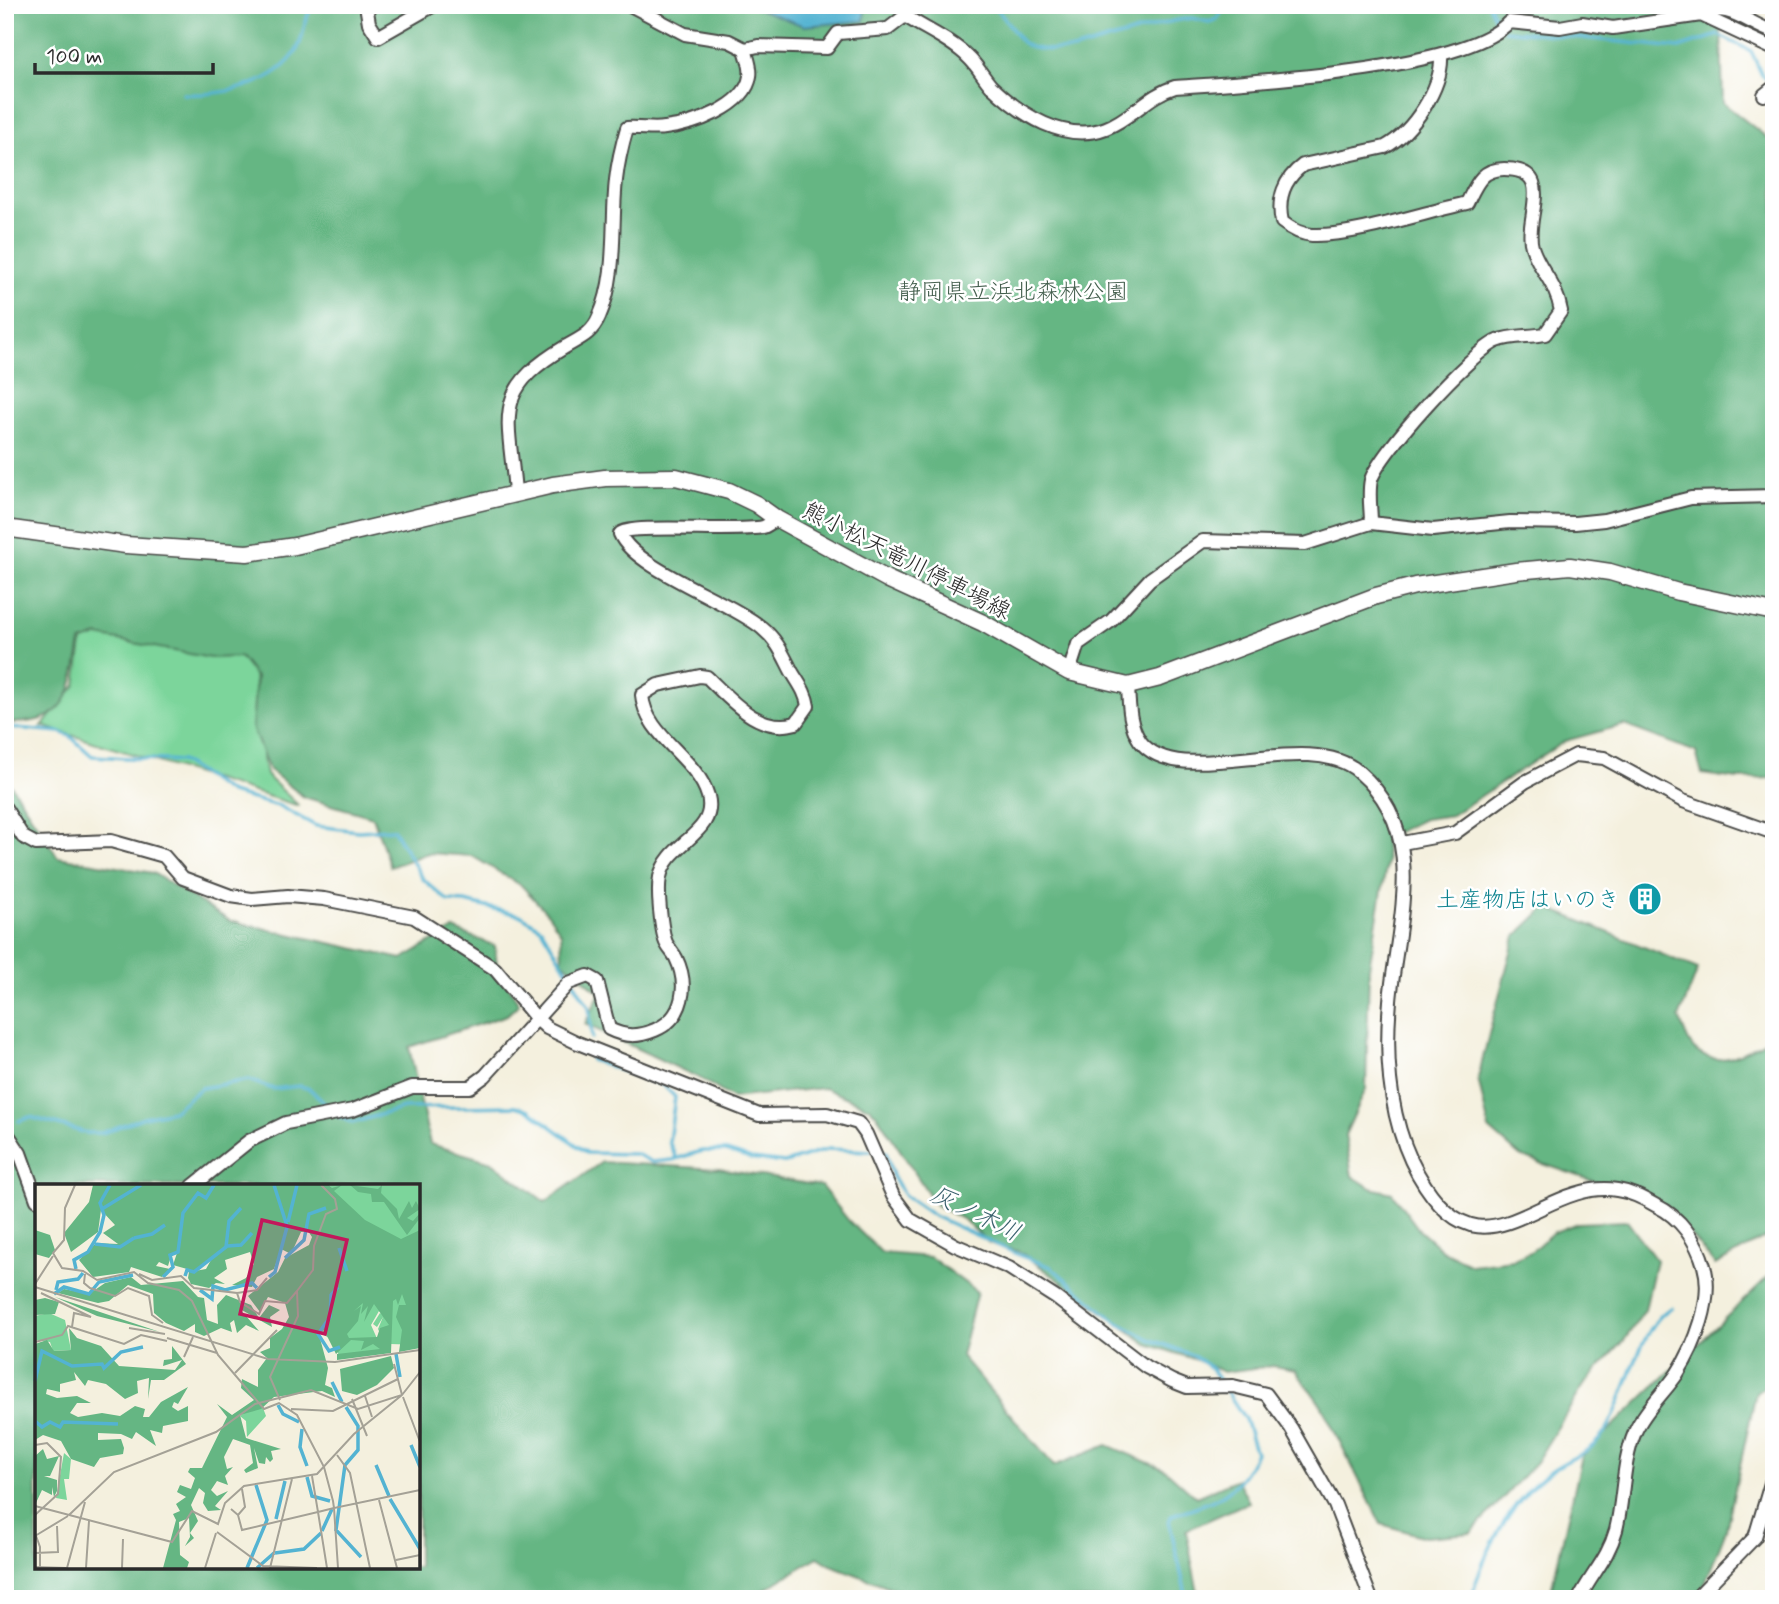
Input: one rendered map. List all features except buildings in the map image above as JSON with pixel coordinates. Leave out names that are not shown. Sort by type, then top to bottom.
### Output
[{"type":"main road","name":"熊小松天竜川停車場線","points":[[5,528],[127,545],[247,553],[295,546],[515,492],[606,478],[676,477],[729,491],[887,579],[983,623],[1069,672],[1128,686],[1160,678],[1376,596],[1415,586],[1516,571],[1570,566],[1610,572],[1700,597],[1774,612]]},
{"type":"street","points":[[366,5],[369,23],[378,37],[434,5]]},
{"type":"street","points":[[630,5],[685,34],[729,40],[745,49],[758,46],[827,48],[838,33],[888,29],[905,16],[968,56],[990,85],[1016,107],[1044,124],[1083,134],[1107,128],[1159,92],[1175,87],[1303,77],[1441,55],[1502,30],[1509,22],[1560,27],[1582,23],[1613,28],[1701,15],[1713,7],[1727,8],[1774,32]]},
{"type":"street","points":[[1701,15],[1774,49]]},
{"type":"street","points":[[515,492],[508,410],[512,393],[533,368],[592,331],[601,314],[615,237],[616,182],[627,128],[664,129],[708,117],[729,104],[745,89],[751,75],[745,49]]},
{"type":"street","points":[[1371,523],[1371,481],[1377,468],[1457,370],[1499,340],[1545,334],[1560,311],[1554,284],[1532,249],[1529,233],[1537,203],[1535,193],[1531,180],[1517,171],[1488,171],[1481,176],[1467,203],[1336,234],[1311,235],[1294,231],[1282,222],[1281,195],[1293,173],[1303,165],[1385,147],[1396,141],[1414,120],[1439,80],[1441,55]]},
{"type":"street","points":[[1069,672],[1078,644],[1111,621],[1150,579],[1203,541],[1305,544],[1371,523],[1433,530],[1510,522],[1575,523],[1604,520],[1691,498],[1774,496]]},
{"type":"street","points":[[195,1184],[249,1141],[286,1123],[341,1112],[412,1087],[470,1087],[485,1076],[574,980],[593,977],[597,981],[609,1029],[621,1035],[635,1036],[668,1023],[678,1012],[683,993],[682,977],[662,928],[660,876],[670,856],[688,836],[704,827],[710,811],[707,793],[647,711],[642,695],[658,685],[700,676],[707,677],[738,706],[768,726],[796,723],[808,706],[807,697],[781,647],[762,628],[721,600],[659,568],[624,542],[620,534],[624,529],[633,527],[695,530],[763,527],[777,519]]},
{"type":"street","points":[[1128,686],[1134,729],[1141,742],[1152,751],[1166,758],[1206,761],[1292,755],[1338,759],[1357,769],[1374,789],[1392,818],[1402,844],[1405,877],[1390,1013],[1392,1098],[1399,1132],[1416,1172],[1438,1206],[1476,1226],[1499,1225],[1522,1219],[1570,1198],[1615,1190],[1638,1196],[1670,1212],[1690,1235],[1704,1267],[1707,1290],[1703,1316],[1679,1370],[1636,1430],[1627,1461],[1616,1530],[1607,1559],[1580,1599]]},
{"type":"street","points":[[1402,844],[1455,833],[1525,782],[1576,755],[1604,758],[1683,801],[1774,833]]},
{"type":"street","points":[[5,808],[23,837],[36,844],[111,841],[164,856],[183,878],[231,896],[252,899],[288,896],[324,899],[414,917],[495,969],[547,1028],[578,1043],[759,1115],[827,1114],[843,1116],[858,1123],[893,1196],[911,1220],[955,1245],[1009,1268],[1056,1297],[1146,1367],[1188,1387],[1233,1386],[1266,1394],[1278,1407],[1335,1505],[1371,1599]]},
{"type":"street","points":[[5,1130],[20,1153],[35,1194]]},
{"type":"street","points":[[1695,1599],[1755,1537],[1774,1473]]},
{"type":"green space","name":"静岡県立浜北森林公園","points":[[5,5],[1774,5],[1721,29],[1723,103],[1774,143],[1774,778],[1738,779],[1702,774],[1696,752],[1624,725],[1565,741],[1452,815],[1424,819],[1384,838],[1387,861],[1369,968],[1366,1089],[1345,1135],[1352,1176],[1371,1188],[1392,1193],[1420,1231],[1443,1251],[1471,1265],[1512,1260],[1532,1251],[1552,1233],[1577,1223],[1627,1221],[1656,1260],[1645,1310],[1623,1342],[1586,1382],[1536,1462],[1471,1533],[1425,1537],[1381,1524],[1322,1406],[1295,1370],[1273,1366],[1223,1372],[1197,1360],[1147,1344],[1020,1252],[989,1243],[964,1220],[936,1205],[869,1107],[824,1088],[732,1098],[701,1079],[585,1024],[600,993],[562,961],[561,933],[548,914],[522,886],[472,856],[428,853],[390,867],[373,817],[304,797],[269,770],[252,727],[256,677],[240,657],[210,658],[98,636],[81,642],[72,685],[62,705],[35,721],[5,724]]},
{"type":"green space","points":[[84,630],[240,657],[254,675],[258,730],[266,775],[299,806],[42,726],[76,685]]},
{"type":"green space","points":[[5,776],[58,857],[153,873],[230,921],[402,959],[454,929],[495,946],[497,966],[519,1004],[507,1015],[409,1047],[430,1144],[492,1162],[545,1202],[602,1162],[719,1169],[821,1186],[849,1221],[882,1253],[930,1257],[977,1292],[961,1356],[1054,1466],[1107,1445],[1166,1470],[1196,1497],[1237,1479],[1249,1502],[1186,1530],[1199,1599],[921,1599],[831,1565],[818,1557],[749,1599],[5,1599]]},
{"type":"green space","points":[[1546,907],[1698,969],[1679,1018],[1691,1045],[1703,1055],[1723,1059],[1744,1052],[1774,1036],[1774,1233],[1715,1265],[1667,1206],[1520,1156],[1489,1129],[1478,1078],[1492,1022],[1515,937]]},
{"type":"green space","points":[[1774,1265],[1774,1382],[1756,1392],[1726,1530],[1699,1599],[1549,1599],[1582,1456],[1771,1274]]},
{"type":"water","points":[[748,5],[865,5],[864,21],[804,26]]},
{"type":"waterway","points":[[183,94],[212,93],[242,87],[283,67],[297,50],[313,5]]},
{"type":"waterway","points":[[992,5],[1022,42],[1037,49],[1052,50],[1073,50],[1173,21],[1192,18],[1209,22],[1217,19],[1226,5]]},
{"type":"waterway","points":[[1489,5],[1498,26]]},
{"type":"waterway","points":[[1504,30],[1679,48],[1718,35],[1751,51],[1762,75],[1774,85]]},
{"type":"waterway","points":[[5,727],[60,732],[70,736],[92,756],[181,761],[230,793],[279,806],[316,826],[358,831],[393,829],[423,879],[448,901],[465,902],[520,915],[541,928],[589,1007],[592,1038]]},
{"type":"waterway","points":[[591,1057],[591,1060],[663,1085],[675,1097],[669,1142],[676,1158]]},
{"type":"waterway","name":"灰ノ木川","points":[[19,1121],[30,1117],[87,1133],[102,1133],[144,1117],[173,1111],[201,1088],[249,1080],[273,1089],[300,1086],[310,1089],[332,1111]]},
{"type":"waterway","name":"灰ノ木川","points":[[338,1116],[352,1123],[404,1108],[516,1106],[529,1110],[587,1153],[636,1154],[652,1162],[672,1160],[702,1151],[726,1151],[751,1159],[785,1163],[829,1149],[870,1151]]},
{"type":"waterway","name":"灰ノ木川","points":[[878,1152],[886,1152],[894,1180],[905,1196],[934,1216],[1051,1267],[1115,1321],[1149,1339],[1192,1355],[1211,1368],[1221,1384]]},
{"type":"waterway","points":[[1471,1599],[1483,1564],[1510,1513],[1548,1473],[1587,1450],[1601,1438],[1614,1416],[1643,1344],[1661,1315],[1672,1308]]},
{"type":"waterway","name":"灰ノ木川","points":[[1187,1599],[1169,1521],[1172,1515],[1201,1505],[1232,1488],[1256,1453],[1245,1419],[1226,1390]]},
{"type":"place","name":"土産物店はいのき","points":[[1645,899]]}]
